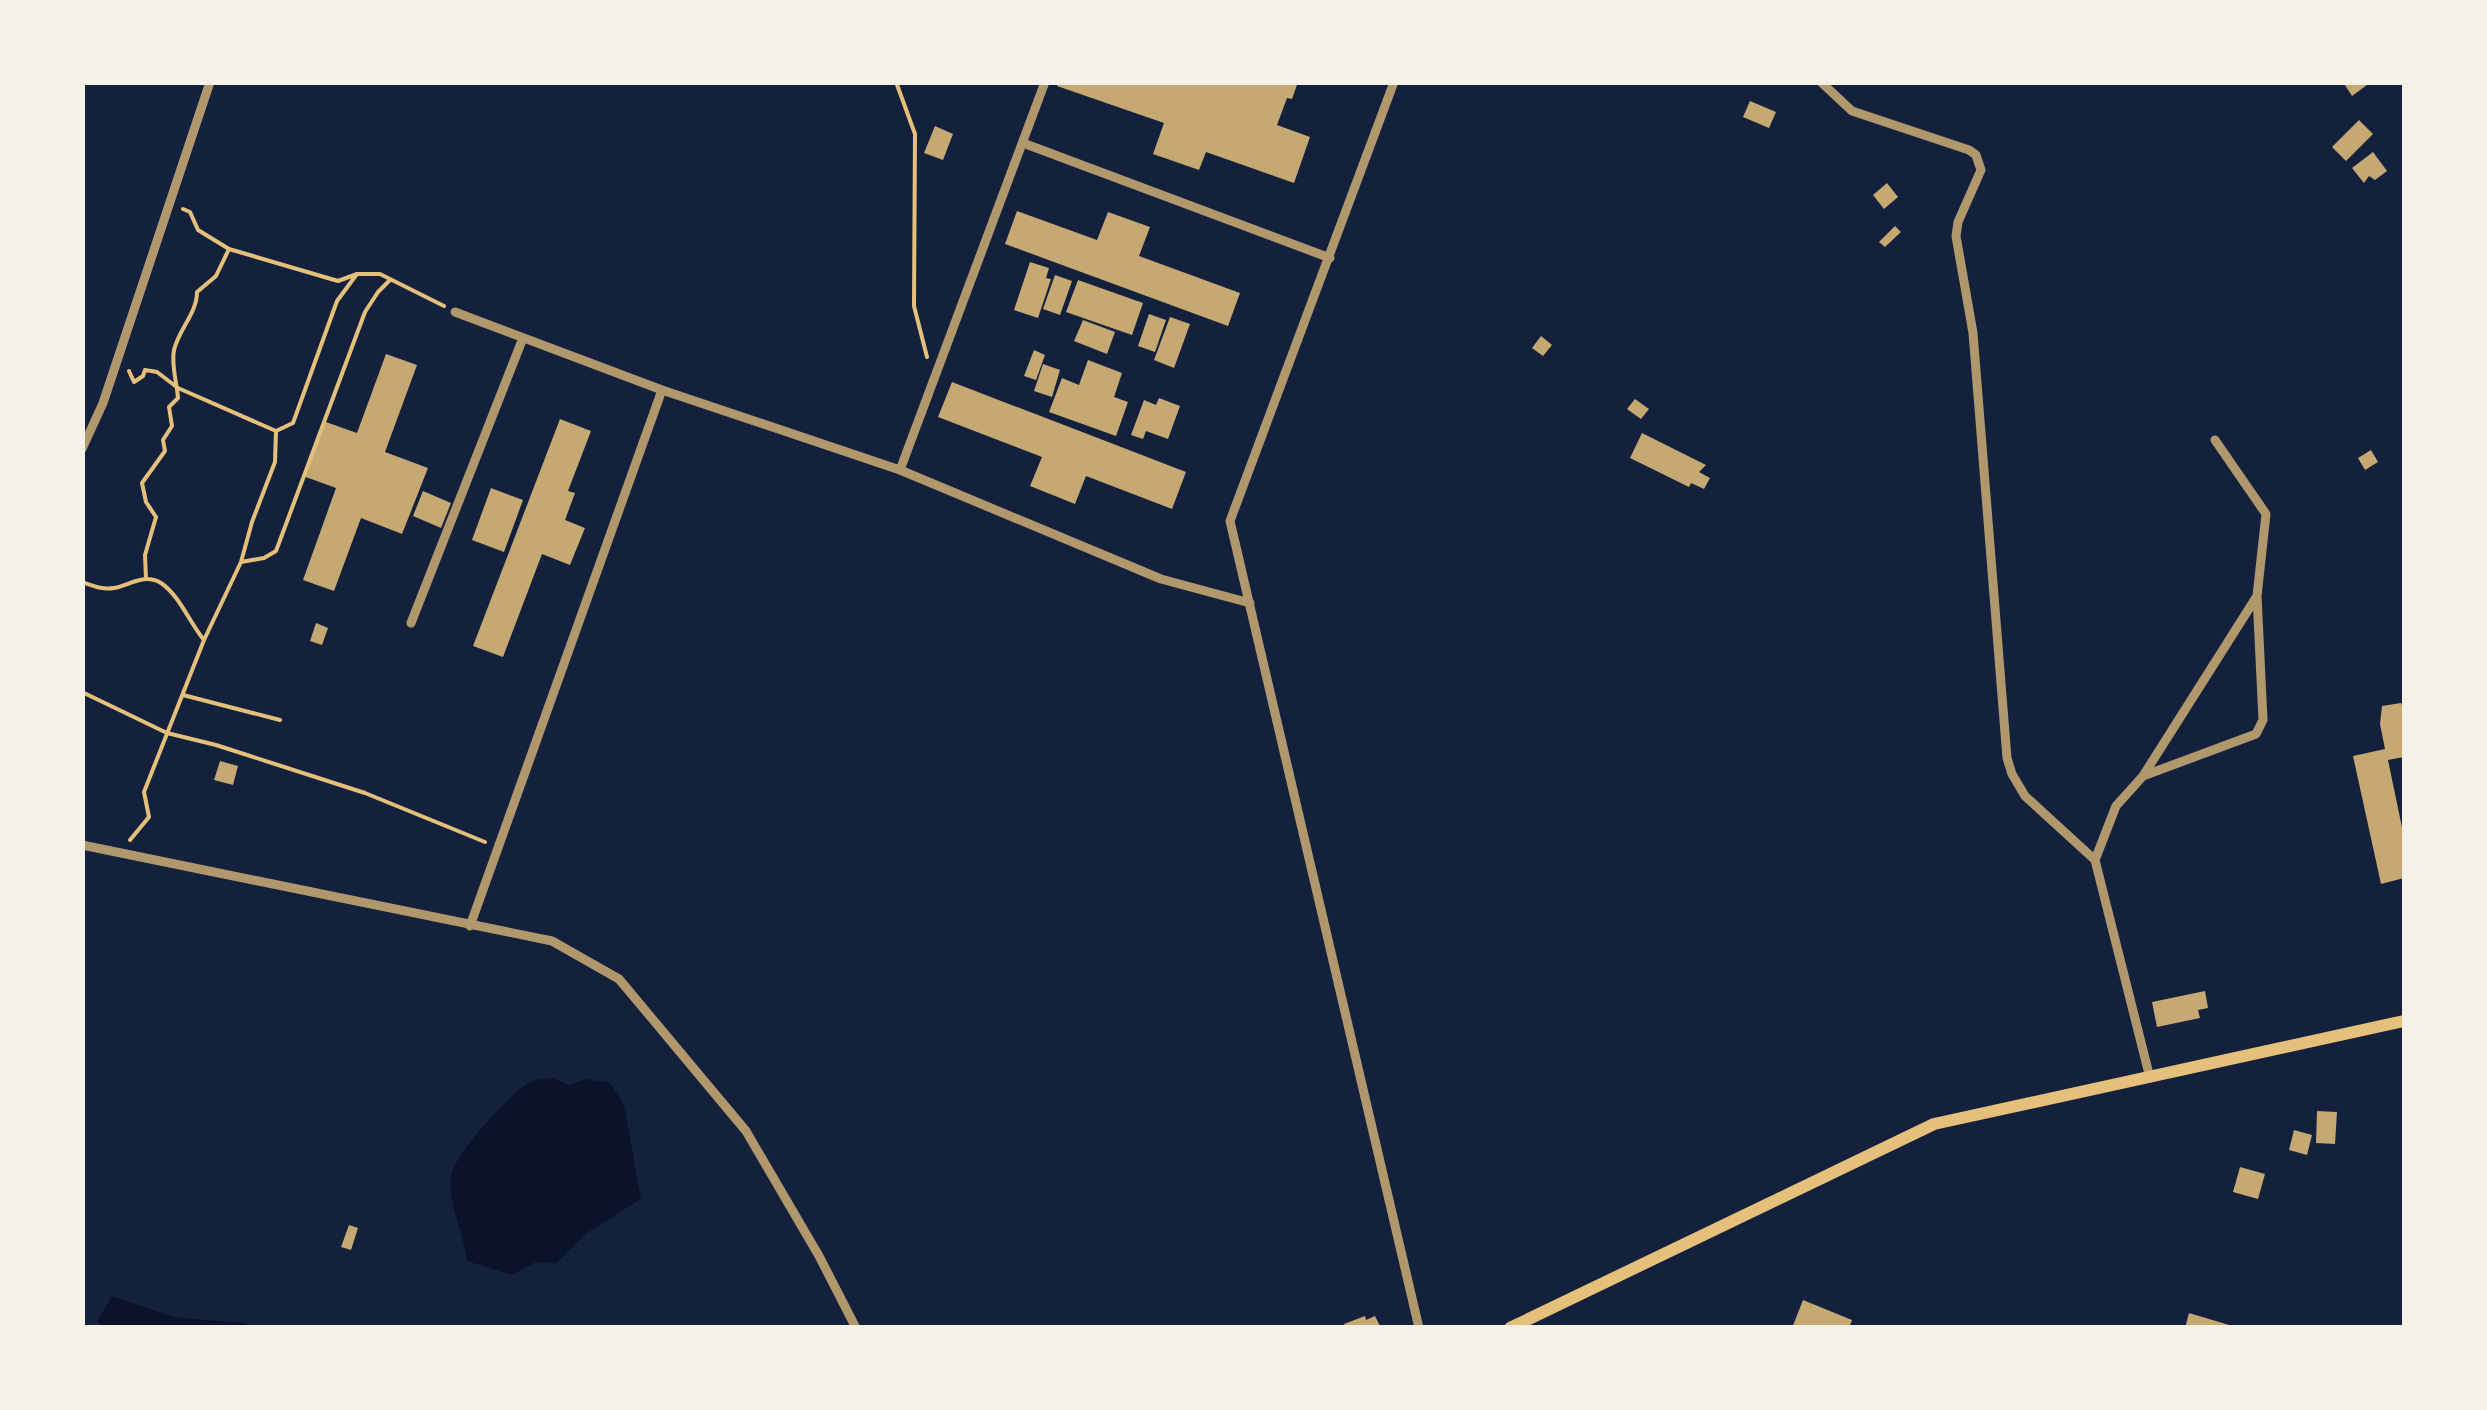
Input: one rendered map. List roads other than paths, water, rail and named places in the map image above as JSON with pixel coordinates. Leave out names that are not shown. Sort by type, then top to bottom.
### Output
[{"type":"main road","points":[[1510,1328],[1934,1124],[2404,1021]]},
{"type":"street","points":[[82,450],[115,368],[210,82]]},
{"type":"street","points":[[900,470],[1045,82]]},
{"type":"street","points":[[1394,82],[1230,521],[1419,1328]]},
{"type":"street","points":[[1821,82],[1852,110],[1969,150],[1980,162],[1981,170],[1958,222],[1956,236],[1972,333],[2007,758],[2025,796],[2095,860],[2150,1078]]},
{"type":"street","points":[[1023,142],[1330,258]]},
{"type":"street","points":[[456,312],[662,390],[900,470],[1162,580],[1250,603]]},
{"type":"street","points":[[411,623],[523,338]]},
{"type":"street","points":[[470,926],[662,390]]},
{"type":"street","points":[[2143,776],[2256,734],[2263,720],[2257,596],[2266,514],[2215,440]]},
{"type":"street","points":[[2095,860],[2116,806],[2143,776],[2257,596]]},
{"type":"street","points":[[82,845],[552,941],[620,979],[746,1130],[820,1256],[856,1328]]},
{"type":"water","points":[[553,1078],[569,1085],[586,1079],[610,1083],[624,1105],[641,1199],[587,1233],[556,1263],[536,1262],[512,1275],[467,1261],[452,1198],[454,1168],[471,1141],[510,1098],[530,1082]]},
{"type":"water","points":[[112,1296],[173,1317],[255,1327],[101,1327],[97,1321]]}]
